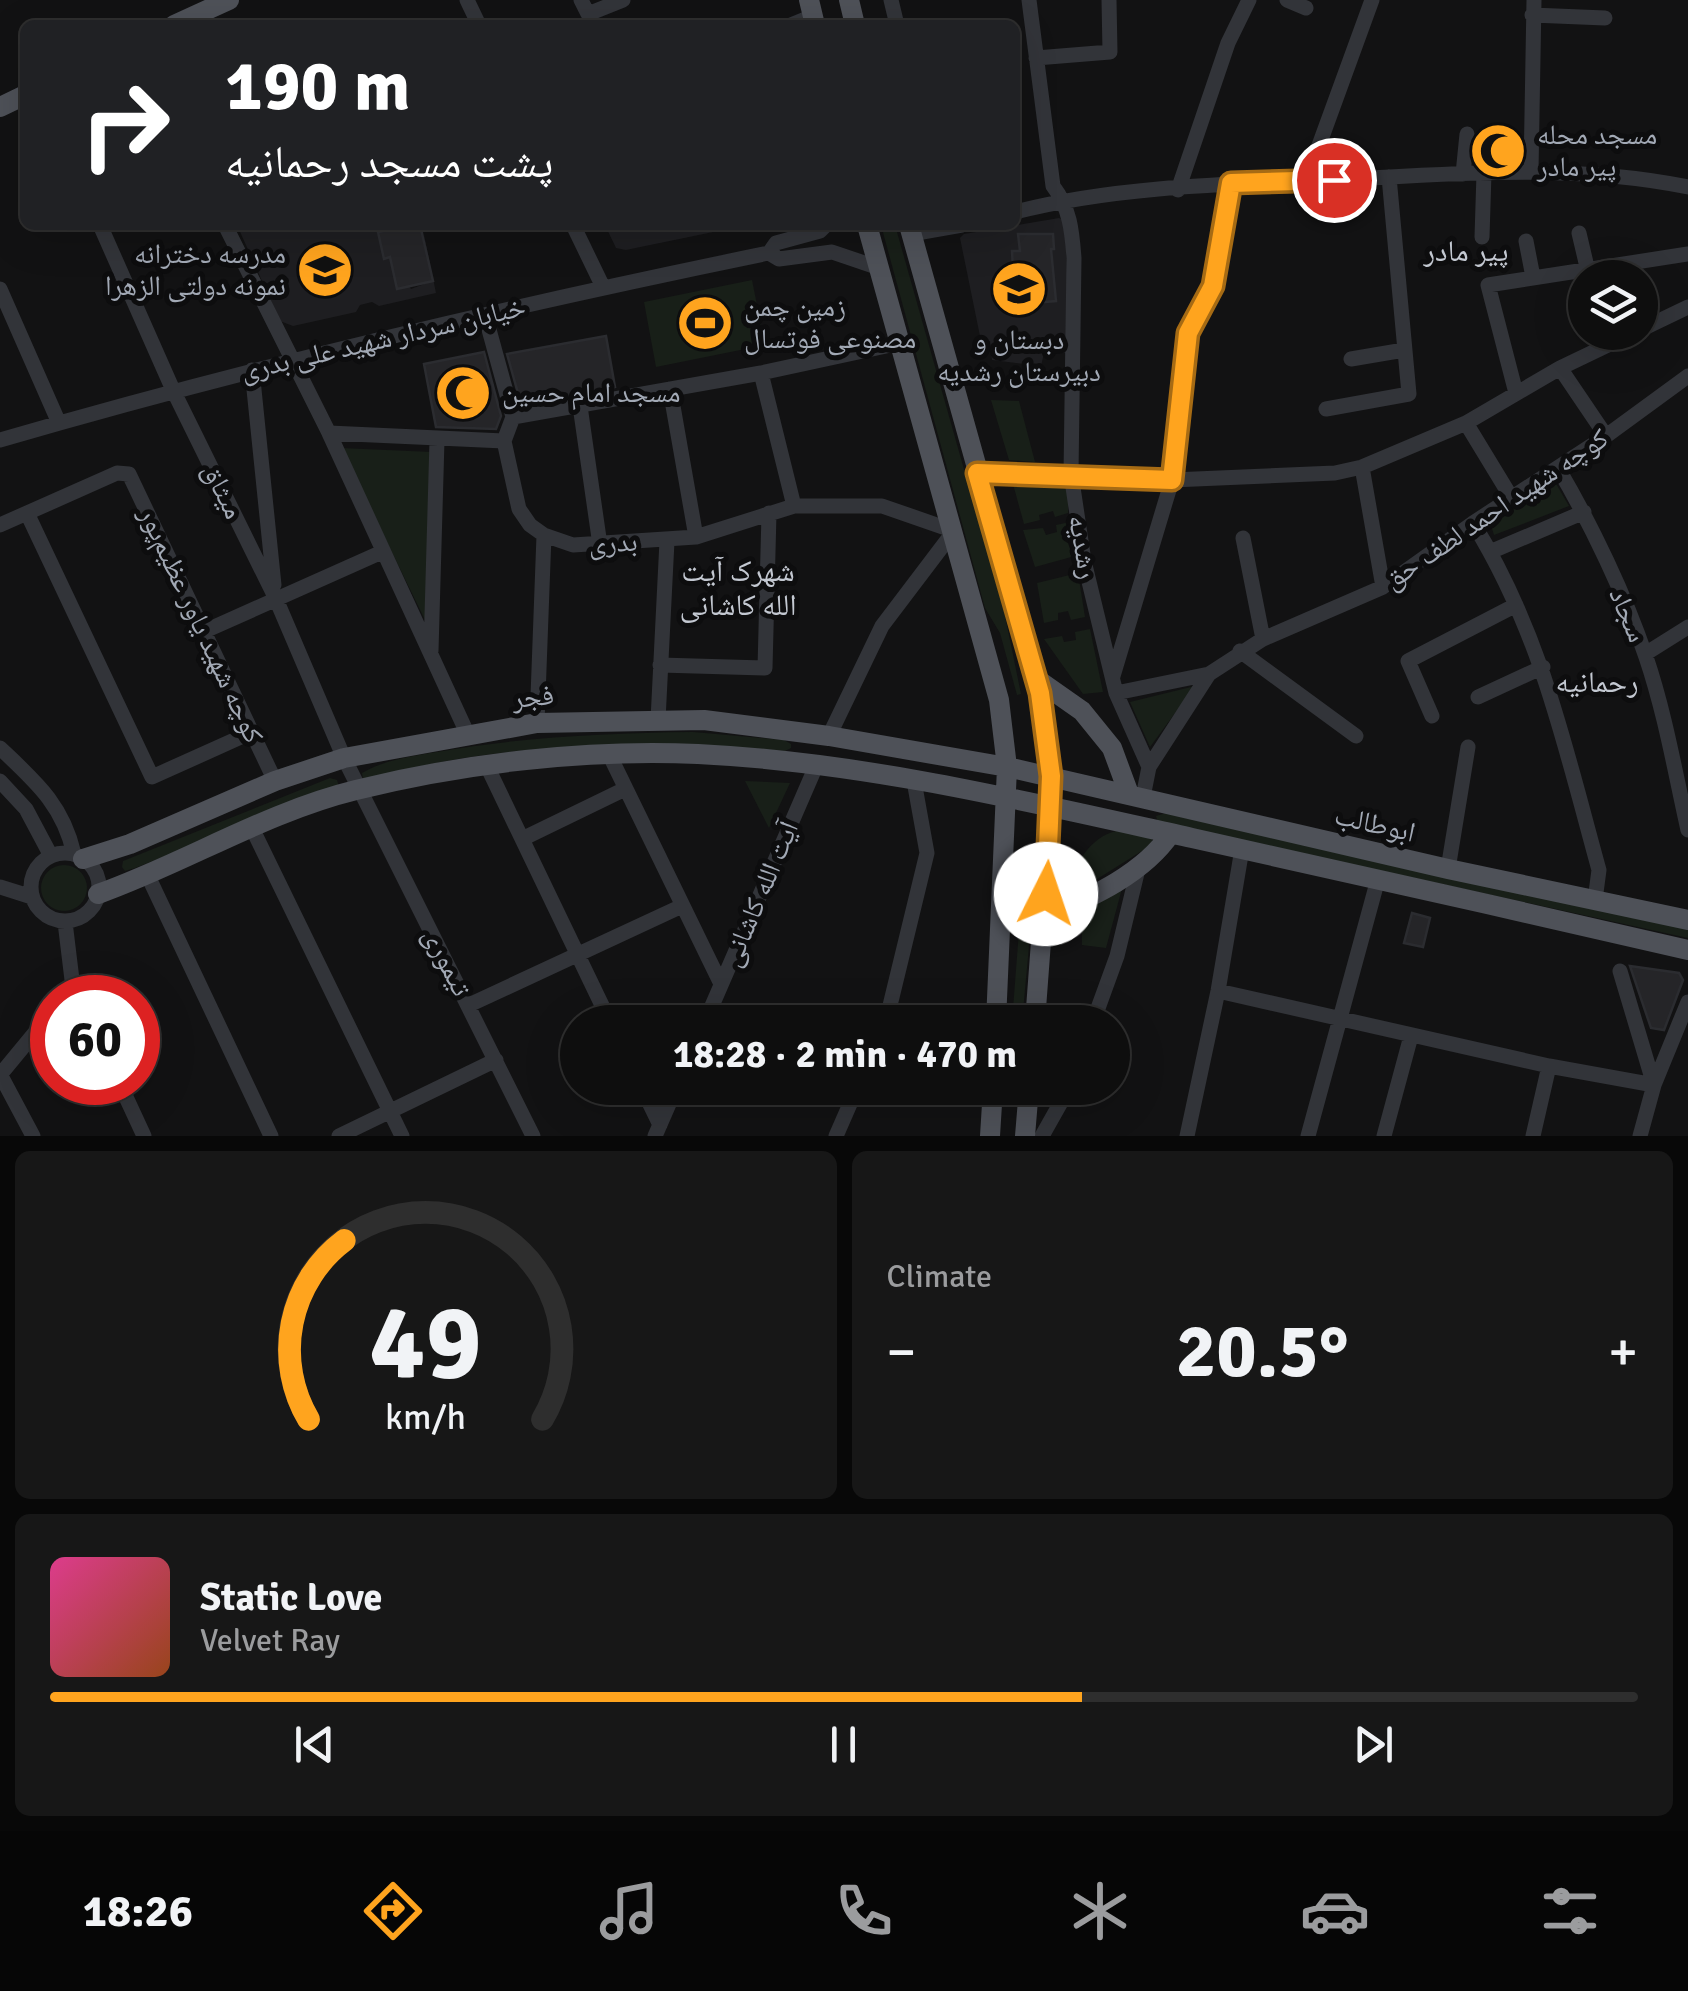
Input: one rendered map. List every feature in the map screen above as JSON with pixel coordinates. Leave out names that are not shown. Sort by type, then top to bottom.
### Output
[{"type":"main road","points":[[185,20],[230,0]]},
{"type":"main road","points":[[868,230],[999,700],[1008,767],[997,1005]]},
{"type":"main road","points":[[910,230],[1035,678],[1051,776],[1036,1005]]},
{"type":"main road","points":[[1035,678],[1082,711],[1112,748],[1136,796]]},
{"type":"main road","name":"فجر","points":[[79,857],[130,844],[275,781],[344,758],[536,723],[704,720],[829,736],[1051,776]]},
{"type":"main road","points":[[816,766],[829,736]]},
{"type":"main road","points":[[98,894],[148,876],[252,828],[360,789],[487,766],[608,754],[701,754],[816,766],[1006,799]]},
{"type":"main road","name":"ابوطالب","points":[[1051,776],[1448,869],[1688,920]]},
{"type":"main road","name":"ابوطالب","points":[[1006,799],[1688,950]]},
{"type":"main road","points":[[1044,918],[1097,894],[1140,865],[1158,852],[1170,833]]},
{"type":"main road","points":[[990,1136],[992,1105]]},
{"type":"main road","points":[[1025,1136],[1028,1105]]},
{"type":"street","points":[[581,0],[588,14],[623,0]]},
{"type":"street","name":"رشدیه","points":[[1029,0],[1054,186],[1072,226],[1071,474],[1084,561],[1114,687],[1149,766]]},
{"type":"street","points":[[1036,58],[1110,52],[1109,0]]},
{"type":"street","points":[[1179,188],[1228,42],[1248,0]]},
{"type":"street","points":[[1287,0],[1306,8]]},
{"type":"street","points":[[1306,181],[1372,0]]},
{"type":"street","points":[[1532,171],[1533,7],[1605,18]]},
{"type":"street","points":[[1464,174],[1467,134]]},
{"type":"street","points":[[1020,211],[1063,200],[1231,183],[1532,171],[1688,187]]},
{"type":"street","points":[[1482,237],[1484,173]]},
{"type":"street","points":[[1326,409],[1409,394],[1389,177]]},
{"type":"street","points":[[1209,674],[1114,687],[1172,480],[1188,333],[1213,286],[1231,183]]},
{"type":"street","name":"میثاق","points":[[102,230],[173,390],[276,599],[344,758]]},
{"type":"street","points":[[227,230],[329,433],[468,735]]},
{"type":"street","points":[[575,230],[602,288]]},
{"type":"street","name":"خیابان سردار شهید علی بدری","points":[[769,253],[776,242],[821,230]]},
{"type":"street","points":[[1579,233],[1586,260]]},
{"type":"street","points":[[1526,241],[1533,277]]},
{"type":"street","name":"خیابان سردار شهید علی بدری","points":[[0,440],[291,360],[769,253],[779,259],[832,252],[879,268]]},
{"type":"street","points":[[1645,260],[1688,254]]},
{"type":"street","points":[[1516,393],[1488,285],[1568,271]]},
{"type":"street","points":[[0,289],[5,314],[59,423]]},
{"type":"street","points":[[1658,322],[1688,308]]},
{"type":"street","points":[[485,315],[513,417],[504,441],[520,509],[530,525],[544,535],[536,723]]},
{"type":"street","points":[[513,417],[762,373],[900,343]]},
{"type":"street","points":[[1351,358],[1404,350]]},
{"type":"street","points":[[977,473],[1172,480],[1335,472],[1362,467],[1466,422],[1598,350]]},
{"type":"street","points":[[1560,368],[1606,436]]},
{"type":"street","points":[[252,370],[276,599]]},
{"type":"street","points":[[762,373],[794,506]]},
{"type":"street","name":"کوچه شهید احمد لطف حق","points":[[1136,796],[1149,766],[1209,674],[1263,639],[1383,588],[1688,376]]},
{"type":"street","points":[[670,390],[696,537]]},
{"type":"street","points":[[580,406],[600,544]]},
{"type":"street","points":[[1466,422],[1511,498]]},
{"type":"street","points":[[329,433],[504,441]]},
{"type":"street","points":[[430,656],[438,440]]},
{"type":"street","points":[[1362,467],[1383,588]]},
{"type":"street","name":"سجاد","points":[[1558,468],[1584,512],[1645,654],[1688,830]]},
{"type":"street","name":"کوچه شهید یاور عظیم‌پور","points":[[27,513],[124,471],[129,474],[275,781]]},
{"type":"street","name":"بدری","points":[[544,535],[573,545],[696,537],[794,506],[882,506],[954,532]]},
{"type":"street","points":[[1490,552],[1584,512]]},
{"type":"street","points":[[0,525],[27,513],[152,777],[252,732]]},
{"type":"street","points":[[660,665],[765,668],[768,513]]},
{"type":"street","points":[[1472,524],[1516,604],[1543,667],[1598,870],[1595,900]]},
{"type":"street","points":[[829,736],[882,626],[954,532]]},
{"type":"street","points":[[1243,538],[1263,639]]},
{"type":"street","points":[[658,720],[667,540]]},
{"type":"street","points":[[205,631],[382,552]]},
{"type":"street","points":[[1432,716],[1408,661],[1516,604]]},
{"type":"street","points":[[1645,654],[1688,627]]},
{"type":"street","points":[[1240,651],[1356,736]]},
{"type":"street","points":[[1478,697],[1543,667]]},
{"type":"street","points":[[0,748],[45,791],[68,826],[79,857],[96,874],[98,894],[86,914],[65,922],[44,915],[30,887],[36,868],[52,856],[79,857]]},
{"type":"street","points":[[1448,869],[1468,748]]},
{"type":"street","points":[[608,754],[722,984]]},
{"type":"street","name":"تیموری","points":[[344,758],[533,1136]]},
{"type":"street","points":[[487,766],[602,1005]]},
{"type":"street","name":"آیت الله کاشانی","points":[[712,1005],[816,766]]},
{"type":"street","points":[[0,781],[26,810],[52,856]]},
{"type":"street","points":[[891,1005],[928,853],[914,781]]},
{"type":"street","points":[[522,839],[625,788]]},
{"type":"street","points":[[252,828],[402,1136]]},
{"type":"street","points":[[1187,1136],[1242,849]]},
{"type":"street","points":[[1100,1005],[1118,956],[1140,865]]},
{"type":"street","points":[[148,876],[271,1136]]},
{"type":"street","points":[[1308,1136],[1378,879]]},
{"type":"street","points":[[0,887],[32,897]]},
{"type":"street","points":[[468,1006],[682,906]]},
{"type":"street","points":[[65,922],[70,975]]},
{"type":"street","points":[[1620,971],[1654,1085]]},
{"type":"street","points":[[1218,990],[1411,1036],[1654,1085]]},
{"type":"street","points":[[1640,1136],[1654,1085],[1688,1002]]},
{"type":"street","points":[[1384,1136],[1411,1036]]},
{"type":"street","points":[[30,1039],[0,1075],[33,1136]]},
{"type":"street","points":[[338,1136],[391,1114],[496,1060]]},
{"type":"street","points":[[1530,1136],[1549,1066]]},
{"type":"street","points":[[129,1105],[144,1136]]},
{"type":"street","points":[[648,1105],[657,1130]]},
{"type":"street","points":[[657,1130],[668,1105]]},
{"type":"street","points":[[836,1136],[850,1105]]},
{"type":"street","points":[[1042,1136],[1059,1105]]},
{"type":"shaded area","name":"دبستان و دبیرستان رشدیه","points":[[1059,218],[1065,221],[1070,354],[1045,349],[1041,366],[992,360],[990,341],[981,341],[960,238],[988,230],[1020,230],[1020,225]]},
{"type":"shaded area","name":"مدرسه دخترانه نمونه دولتی الزهرا","points":[[239,230],[383,230],[379,232],[384,258],[390,257],[398,289],[411,289],[432,281],[423,230],[436,293],[379,306],[372,302],[360,305],[356,312],[293,326],[280,321]]},
{"type":"shaded area","points":[[607,230],[723,230],[626,250],[616,248]]},
{"type":"shaded area","points":[[882,230],[896,230],[1004,611],[1021,694],[1017,695],[1000,633],[985,608]]},
{"type":"shaded area","name":"زمین چمن مصنوعی فوتسال","points":[[752,280],[765,345],[656,367],[644,302]]},
{"type":"shaded area","points":[[991,400],[1019,401],[1035,462],[1009,460]]},
{"type":"shaded area","points":[[341,448],[432,452],[427,624]]},
{"type":"shaded area","points":[[1555,482],[1569,506],[1494,535],[1490,522]]},
{"type":"shaded area","points":[[1013,484],[1069,485],[1068,513],[1055,517],[1053,511],[1024,524]]},
{"type":"shaded area","points":[[1070,522],[1075,556],[1035,567],[1023,530],[1043,528],[1046,535],[1057,532],[1056,525]]},
{"type":"shaded area","points":[[1078,573],[1085,617],[1071,620],[1068,611],[1058,613],[1058,620],[1044,623],[1037,583]]},
{"type":"shaded area","points":[[1090,629],[1103,692],[1083,694],[1044,639],[1062,636],[1064,642],[1076,640],[1075,632]]},
{"type":"shaded area","points":[[1195,686],[1150,747],[1130,702]]},
{"type":"shaded area","points":[[693,732],[784,740],[791,748],[785,751],[675,745],[565,747],[476,756],[363,779],[362,773],[408,757],[501,743]]},
{"type":"shaded area","points":[[330,778],[337,780],[339,787],[135,868],[125,871],[122,867],[123,861]]},
{"type":"shaded area","points":[[745,781],[790,783],[769,828]]},
{"type":"shaded area","points":[[1166,813],[1688,929],[1688,938],[1158,822],[1156,816]]},
{"type":"shaded area","points":[[1122,830],[1151,835],[1153,844],[1078,891],[1070,885],[1088,849],[1103,836]]},
{"type":"shaded area","points":[[64,865],[81,871],[87,888],[81,905],[64,911],[47,905],[41,888],[47,871]]},
{"type":"shaded area","points":[[1023,878],[1029,946],[1024,1005],[1013,1005]]},
{"type":"shaded area","points":[[1124,881],[1106,948],[1082,945],[1082,906]]},
{"type":"building","name":"مسجد محله پیر مادر","points":[[1478,138],[1520,138],[1520,161],[1476,162]]},
{"type":"building","points":[[421,230],[433,281],[397,289],[390,257],[384,259],[378,232]]},
{"type":"building","points":[[1018,234],[1053,234],[1056,301],[1021,304],[1020,287],[1014,288],[1012,251],[1020,251]]},
{"type":"building","points":[[606,336],[615,387],[521,404],[507,354]]},
{"type":"building","name":"مسجد امام حسین","points":[[484,352],[501,416],[496,429],[436,427],[424,364]]},
{"type":"building","points":[[1412,913],[1430,918],[1423,947],[1404,943]]},
{"type":"building","points":[[1630,966],[1679,973],[1683,980],[1664,1030],[1651,1028]]},
{"type":"place","name":"مسجد محله پیر مادر","points":[[1498,151]]},
{"type":"place","name":"مدرسه دخترانه نمونه دولتی الزهرا","points":[[325,270]]},
{"type":"place","name":"دبستان و دبیرستان رشدیه","points":[[1019,289]]},
{"type":"place","name":"زمین چمن مصنوعی فوتسال","points":[[705,323]]},
{"type":"place","name":"مسجد امام حسین","points":[[463,393]]},
{"type":"district","name":"پیر مادر","points":[[1466,251]]},
{"type":"district","name":"شهرک آیت الله کاشانی","points":[[738,588]]},
{"type":"district","name":"رحمانیه","points":[[1597,682]]},
{"type":"route","points":[[1046,894],[1051,776],[1040,693],[977,473],[1172,480],[1188,333],[1213,286],[1231,183],[1334,180]]}]
